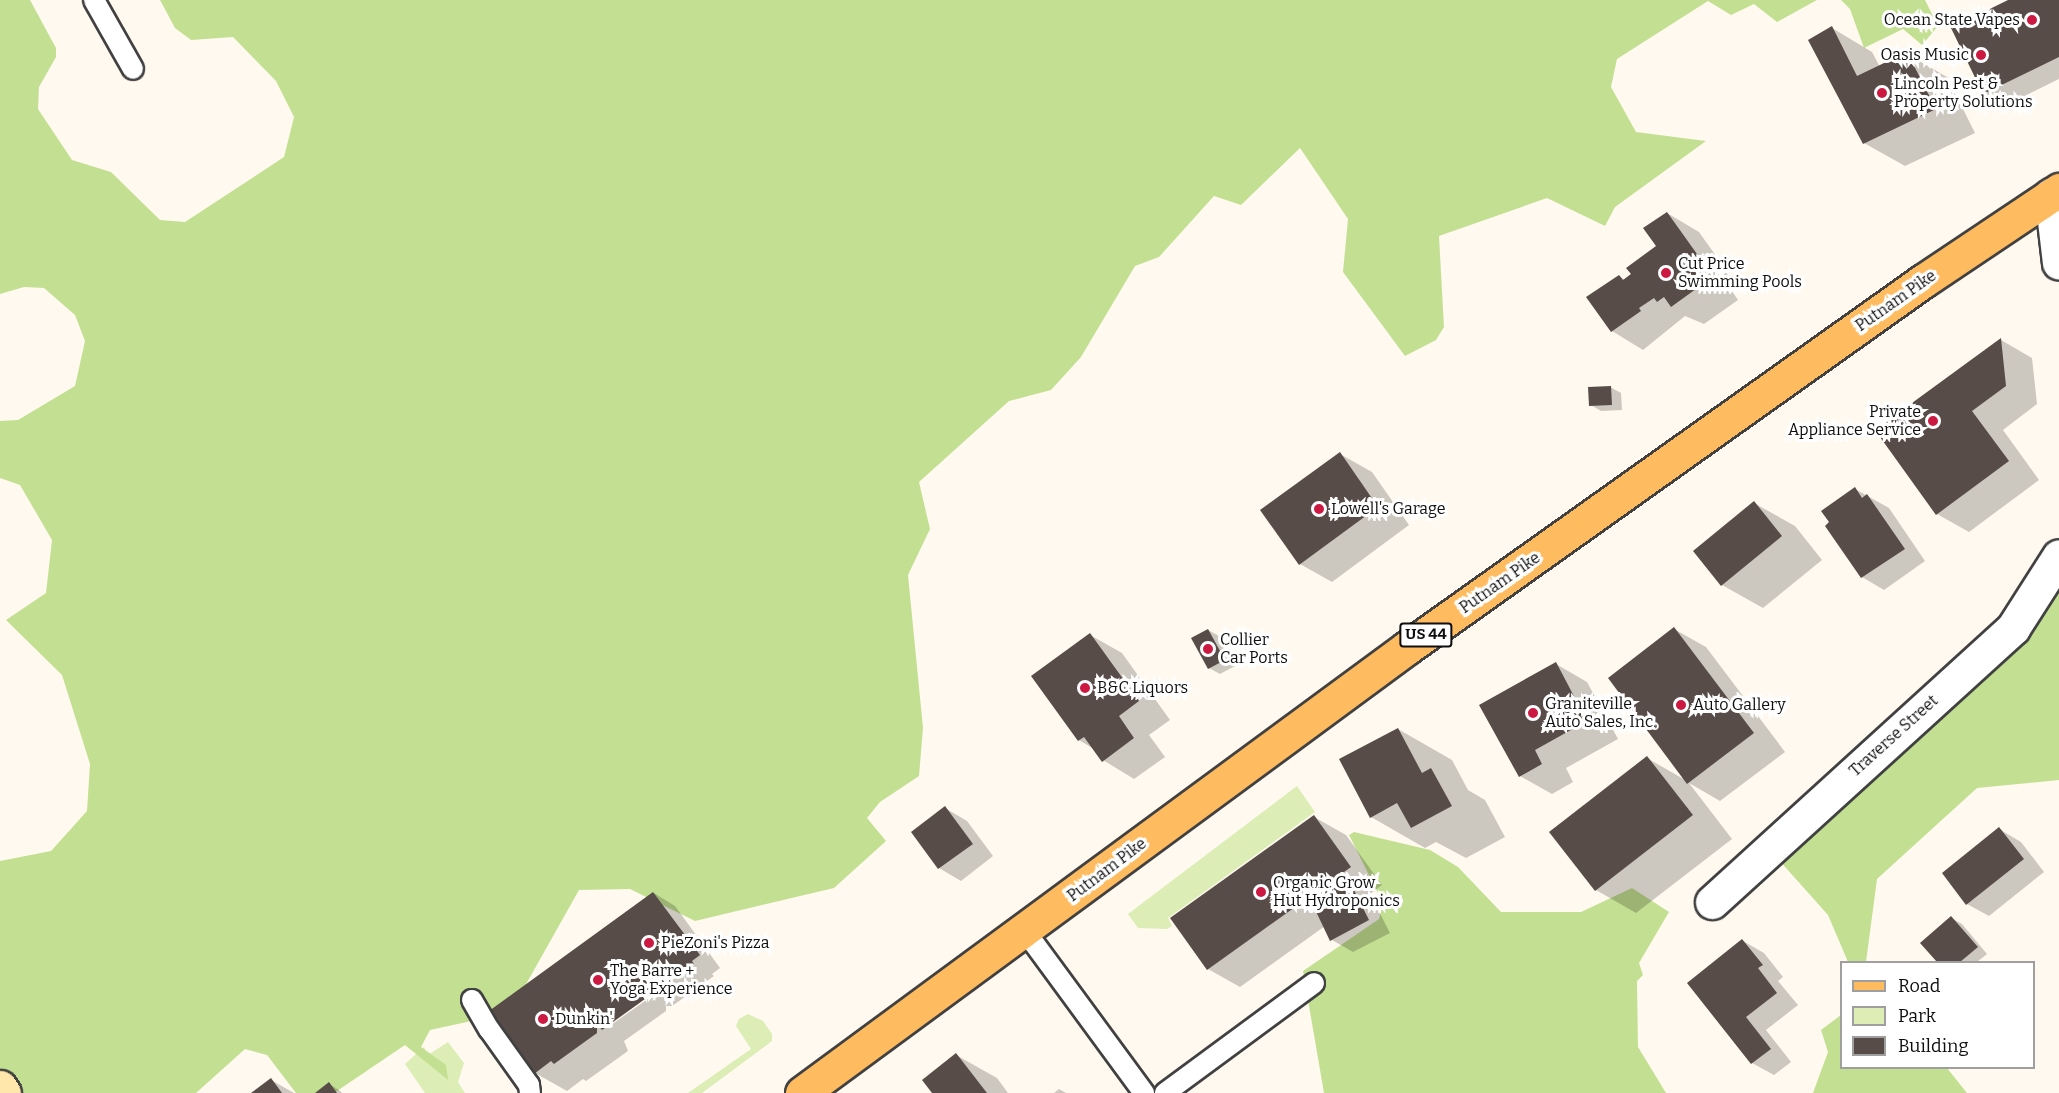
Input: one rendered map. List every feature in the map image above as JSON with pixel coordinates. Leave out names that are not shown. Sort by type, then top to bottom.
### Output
[{"type":"main road","name":"Putnam Pike","points":[[802,1093],[1408,647],[1923,282],[2055,192]]},
{"type":"main road","points":[[0,1087],[4,1093]]},
{"type":"street","points":[[2055,192],[2059,263]]},
{"type":"street","name":"Traverse Street","points":[[1712,902],[2013,628],[2059,556]]},
{"type":"lane","points":[[94,0],[133,69]]},
{"type":"lane","points":[[1025,931],[1144,1093]]},
{"type":"lane","points":[[1165,1093],[1314,983]]},
{"type":"lane","points":[[472,1000],[489,1029],[529,1085],[530,1093]]},
{"type":"green space","points":[[0,0],[30,0],[56,48],[56,57],[39,87],[38,109],[72,160],[111,172],[160,220],[185,222],[284,157],[294,117],[276,81],[233,37],[191,40],[175,28],[160,0],[1817,0],[1777,22],[1754,4],[1731,15],[1708,1],[1617,59],[1611,87],[1636,132],[1706,141],[1615,207],[1605,226],[1547,198],[1439,236],[1444,327],[1436,340],[1405,356],[1343,272],[1348,219],[1300,148],[1241,205],[1214,196],[1159,257],[1135,266],[1081,357],[1051,390],[1009,401],[919,482],[930,529],[908,575],[923,728],[919,776],[880,802],[867,818],[886,841],[834,888],[695,921],[630,889],[579,890],[502,1027],[476,1020],[430,1030],[421,1047],[446,1065],[448,1080],[405,1045],[334,1093],[296,1093],[267,1055],[245,1049],[196,1093],[0,1093],[0,861],[51,851],[87,811],[90,764],[62,675],[6,620],[46,593],[52,540],[20,485],[0,478],[0,421],[18,420],[75,386],[85,341],[75,315],[44,288],[24,287],[0,294]]},
{"type":"green space","points":[[1841,0],[1925,0],[1938,26],[1922,45],[1903,29],[1864,48],[1850,9]]},
{"type":"green space","points":[[2059,548],[2059,780],[1977,788],[1877,879],[1866,961],[1848,961],[1828,915],[1769,849],[2007,626]]},
{"type":"green space","points":[[1297,786],[1315,812],[1168,918],[1172,926],[1167,929],[1138,928],[1128,914]]},
{"type":"green space","points":[[1354,832],[1430,850],[1458,867],[1501,912],[1581,912],[1632,888],[1669,912],[1639,963],[1643,975],[1637,981],[1638,1047],[1666,1093],[1324,1093],[1303,971],[1379,919],[1383,903],[1349,835]]},
{"type":"green space","points":[[748,1014],[763,1021],[772,1034],[772,1041],[702,1093],[688,1093],[751,1049],[736,1026],[739,1019]]},
{"type":"green space","points":[[1840,1016],[1840,1069],[1948,1069],[1967,1093],[1813,1093],[1828,1052],[1821,1030]]},
{"type":"green space","points":[[448,1042],[464,1063],[458,1082],[465,1093],[425,1093],[405,1064],[424,1047],[428,1055]]},
{"type":"building","points":[[2008,0],[2059,0],[2059,57],[1983,94],[1951,28]]},
{"type":"building","name":"Lincoln Pest & Property Solutions","points":[[1832,26],[1857,76],[1907,52],[1936,109],[1863,144],[1808,40]]},
{"type":"building","name":"Cut Price Swimming Pools","points":[[1667,212],[1707,268],[1701,272],[1707,281],[1671,307],[1664,297],[1657,302],[1654,298],[1639,308],[1641,311],[1611,332],[1586,297],[1619,275],[1623,280],[1631,274],[1626,268],[1656,246],[1643,228]]},
{"type":"building","name":"Private Appliance Service","points":[[2001,338],[2006,386],[1972,411],[2009,461],[1936,515],[1875,430]]},
{"type":"building","points":[[1611,386],[1612,405],[1589,406],[1588,387]]},
{"type":"building","name":"Lowell's Garage","points":[[1340,452],[1378,507],[1299,565],[1260,510]]},
{"type":"building","points":[[1855,487],[1862,498],[1867,494],[1905,549],[1861,578],[1825,526],[1829,522],[1821,511]]},
{"type":"building","points":[[1754,501],[1782,536],[1721,586],[1693,551]]},
{"type":"building","name":"Auto Gallery","points":[[1674,627],[1754,733],[1687,784],[1608,678]]},
{"type":"building","name":"Collier Car Ports","points":[[1208,629],[1225,660],[1208,669],[1191,638]]},
{"type":"building","name":"B&C Liquors","points":[[1090,633],[1139,701],[1119,716],[1134,738],[1102,762],[1084,737],[1078,741],[1031,676]]},
{"type":"building","name":"Graniteville Auto Sales, Inc.","points":[[1556,662],[1587,721],[1535,750],[1542,764],[1519,777],[1479,705]]},
{"type":"building","points":[[1398,728],[1422,773],[1431,768],[1452,806],[1411,828],[1397,803],[1370,818],[1339,759]]},
{"type":"building","points":[[1647,756],[1693,815],[1595,891],[1549,832]]},
{"type":"building","points":[[945,806],[973,844],[938,869],[911,832]]},
{"type":"building","name":"Organic Grow Hut Hydroponics","points":[[1314,815],[1351,867],[1207,970],[1170,918]]},
{"type":"building","points":[[1999,827],[2024,859],[1966,905],[1942,873]]},
{"type":"building","points":[[1349,880],[1369,920],[1330,941],[1312,903],[1325,892]]},
{"type":"building","points":[[653,892],[700,955],[692,961],[694,964],[650,995],[648,992],[645,994],[645,999],[602,1030],[599,1026],[597,1033],[554,1064],[551,1061],[534,1074],[489,1011]]},
{"type":"building","points":[[1951,916],[1978,947],[1961,961],[1936,961],[1920,943]]},
{"type":"building","points":[[1742,939],[1763,965],[1758,968],[1777,993],[1746,1017],[1771,1049],[1751,1064],[1687,983]]},
{"type":"building","points":[[956,1053],[987,1093],[932,1093],[922,1080]]},
{"type":"building","points":[[271,1078],[282,1093],[251,1093]]},
{"type":"building","points":[[329,1082],[337,1093],[315,1093]]},
{"type":"place","name":"Ocean State Vapes","points":[[2032,20]]},
{"type":"place","name":"Oasis Music","points":[[1981,55]]},
{"type":"place","name":"Lincoln Pest & Property Solutions","points":[[1882,93]]},
{"type":"place","name":"Cut Price Swimming Pools","points":[[1666,273]]},
{"type":"place","name":"Private Appliance Service","points":[[1933,421]]},
{"type":"place","name":"Lowell's Garage","points":[[1319,509]]},
{"type":"place","name":"Collier Car Ports","points":[[1208,649]]},
{"type":"place","name":"B&C Liquors","points":[[1085,688]]},
{"type":"place","name":"Auto Gallery","points":[[1681,705]]},
{"type":"place","name":"Graniteville Auto Sales, Inc.","points":[[1533,713]]},
{"type":"place","name":"Organic Grow Hut Hydroponics","points":[[1261,892]]},
{"type":"place","name":"PieZoni's Pizza","points":[[649,943]]},
{"type":"place","name":"The Barre + Yoga Experience","points":[[598,980]]},
{"type":"place","name":"Dunkin'","points":[[543,1019]]}]
